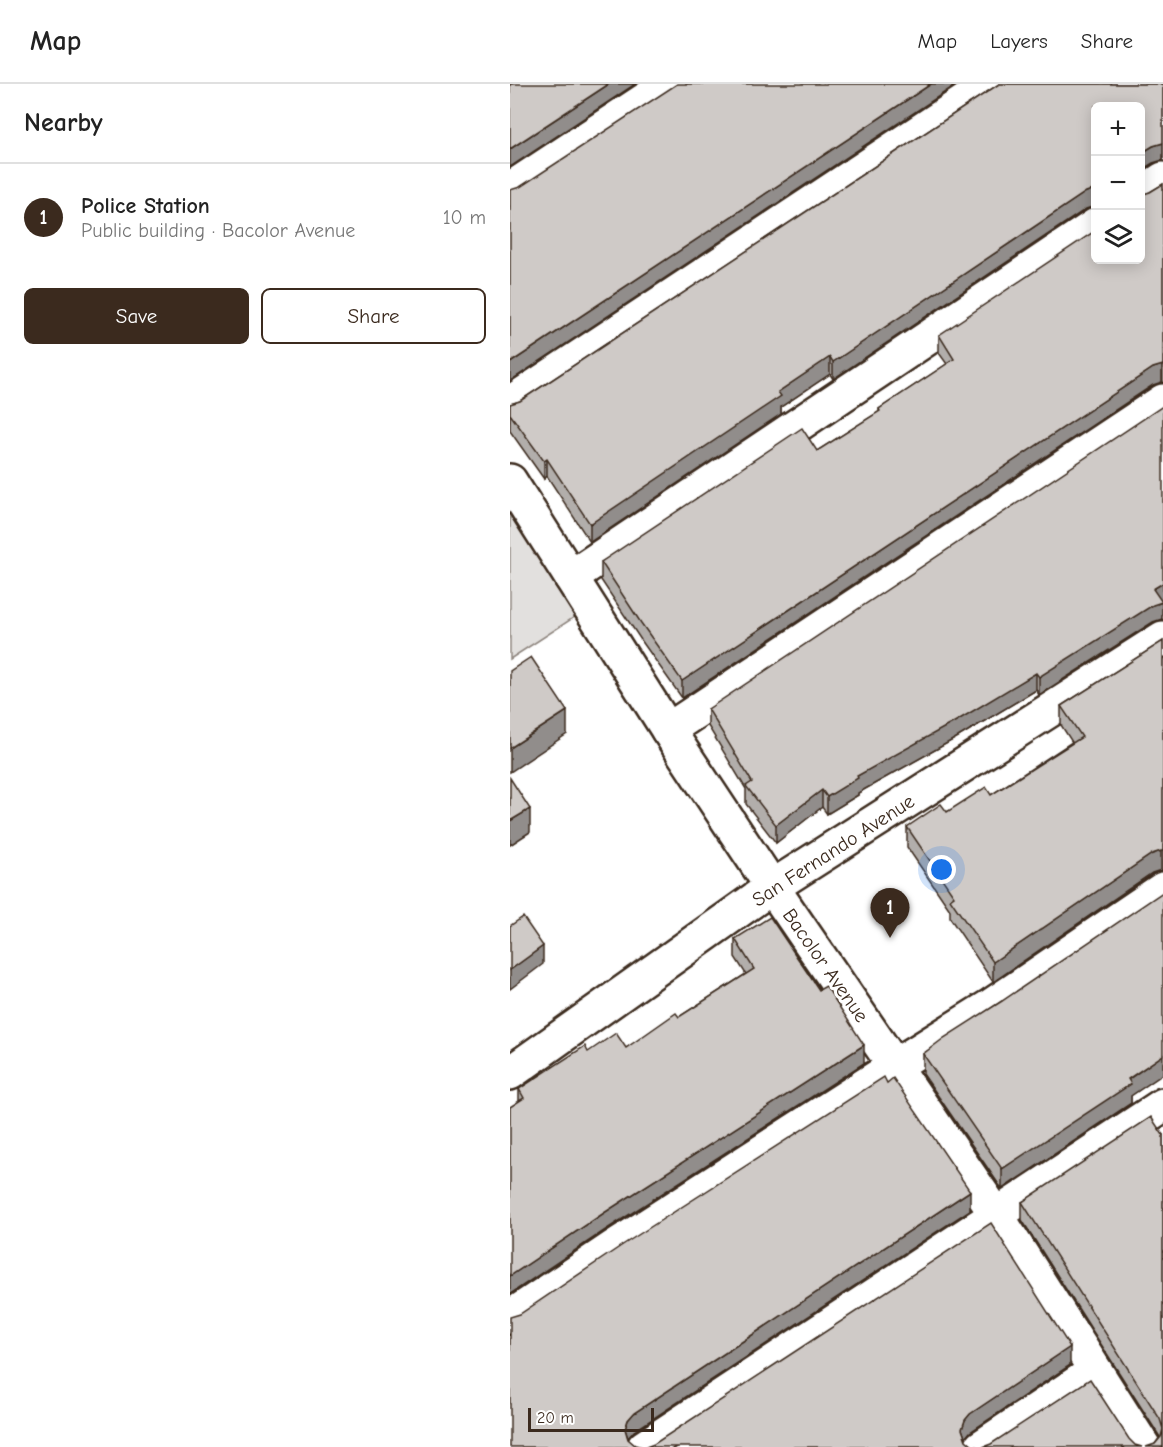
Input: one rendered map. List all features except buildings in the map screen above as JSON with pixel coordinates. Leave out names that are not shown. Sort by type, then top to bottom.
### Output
[{"type":"street","points":[[510,189],[669,84]]},
{"type":"street","points":[[510,403],[991,84]]},
{"type":"street","points":[[1145,191],[1163,179]]},
{"type":"street","points":[[571,577],[1091,228]]},
{"type":"street","points":[[668,730],[1163,401]]},
{"type":"street","name":"Bacolor Avenue","points":[[510,481],[668,730],[772,887],[996,1214],[1144,1447]]},
{"type":"street","name":"San Fernando Avenue","points":[[510,1073],[772,887],[1163,638]]},
{"type":"street","points":[[510,1317],[614,1247],[992,1005],[1163,889]]},
{"type":"street","points":[[644,1447],[996,1214],[1159,1116]]},
{"type":"street","points":[[981,1447],[1095,1371]]},
{"type":"shaded area","points":[[510,486],[590,607],[510,659]]},
{"type":"place","name":"Police Station","points":[[890,938]]}]
